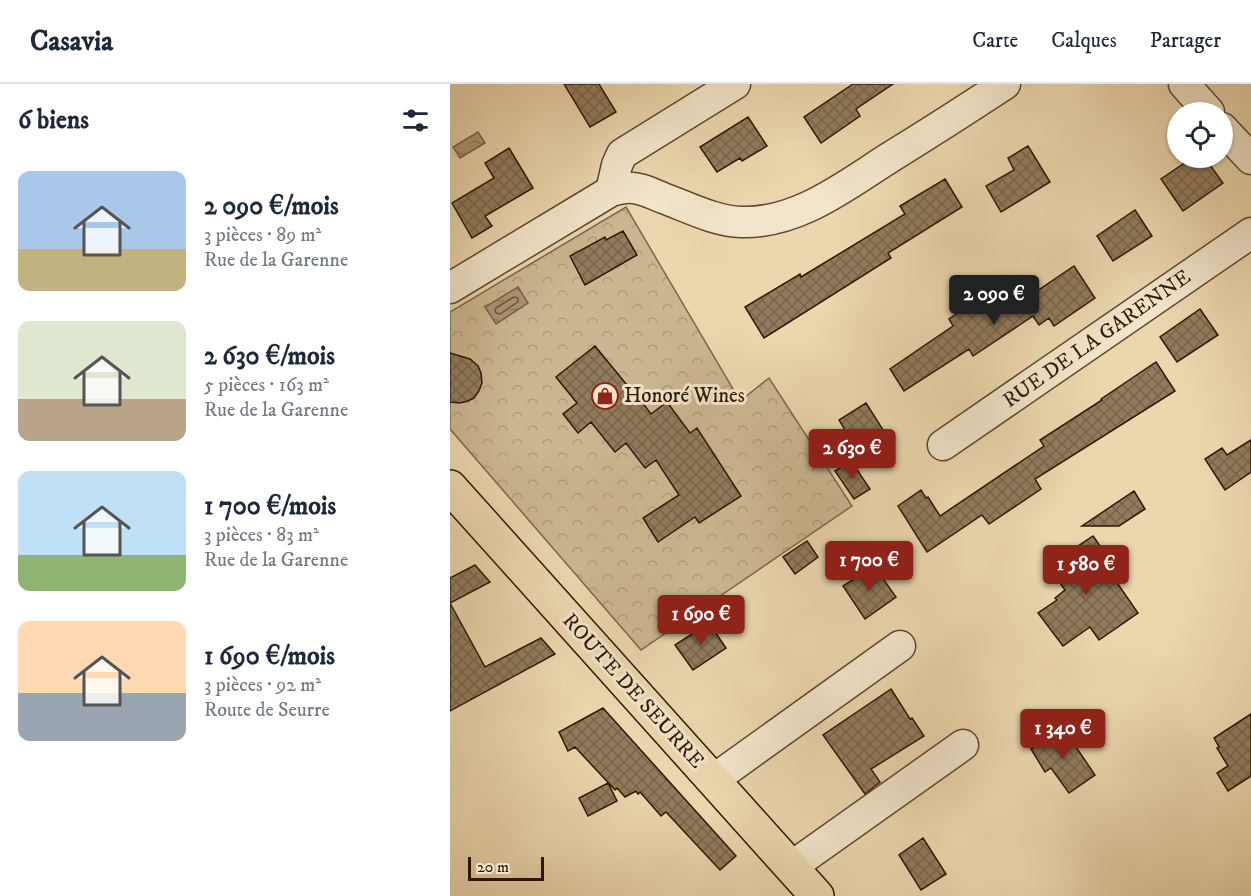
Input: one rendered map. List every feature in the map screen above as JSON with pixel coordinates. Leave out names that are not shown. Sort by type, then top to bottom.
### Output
[{"type":"main road","name":"ROUTE DE SEURRE","points":[[450,487],[817,896]]},
{"type":"street","points":[[611,191],[622,154],[735,84]]},
{"type":"street","points":[[450,288],[611,191],[622,188],[644,190],[712,217],[739,222],[762,222],[782,218],[828,196],[1005,84]]},
{"type":"street","points":[[1184,84],[1200,102]]},
{"type":"street","points":[[1233,140],[1251,159]]},
{"type":"street","name":"RUE DE LA GARENNE","points":[[943,445],[1251,233]]},
{"type":"street","points":[[713,780],[900,646]]},
{"type":"street","points":[[791,867],[963,745]]},
{"type":"green space","points":[[626,207],[740,401],[769,378],[852,506],[641,650],[450,429],[450,312]]},
{"type":"water","points":[[478,132],[485,143],[460,158],[453,147]]},
{"type":"water","points":[[518,287],[528,303],[496,324],[485,307]]},
{"type":"building","points":[[564,84],[599,84],[616,112],[590,127]]},
{"type":"building","points":[[853,84],[893,84],[856,109],[860,116],[821,143],[804,117]]},
{"type":"building","points":[[748,117],[767,146],[742,161],[740,158],[717,172],[700,147]]},
{"type":"building","points":[[1028,146],[1050,182],[1001,212],[986,186],[1014,170],[1008,158]]},
{"type":"building","points":[[509,148],[533,188],[485,216],[492,226],[472,238],[452,203],[494,178],[485,163]]},
{"type":"building","points":[[1177,168],[1212,168],[1223,183],[1183,211],[1161,179]]},
{"type":"building","points":[[945,179],[962,207],[888,253],[891,258],[764,338],[745,307],[800,274],[801,277],[905,214],[900,206]]},
{"type":"building","points":[[1135,210],[1152,236],[1113,261],[1097,236]]},
{"type":"building","points":[[623,231],[637,255],[585,285],[570,256],[605,237],[606,240]]},
{"type":"building","points":[[1074,266],[1095,298],[1054,326],[1049,318],[1039,325],[1033,316],[973,356],[969,349],[904,391],[890,369],[953,326],[949,319],[972,303],[977,310],[996,297],[1006,312]]},
{"type":"building","points":[[1200,309],[1218,335],[1177,362],[1160,337]]},
{"type":"building","points":[[595,346],[651,414],[667,402],[690,433],[697,428],[741,496],[699,523],[695,517],[658,542],[643,518],[679,495],[656,460],[645,468],[626,443],[615,452],[591,422],[578,433],[563,414],[577,403],[556,377]]},
{"type":"building","points":[[450,353],[470,359],[478,366],[481,373],[482,383],[479,391],[474,398],[468,401],[450,402]]},
{"type":"building","points":[[1156,362],[1175,391],[1035,479],[1041,489],[989,524],[982,515],[927,552],[898,506],[921,490],[940,516],[1044,446],[1040,440]]},
{"type":"building","points":[[866,403],[885,433],[858,451],[839,420]]},
{"type":"building","points":[[1251,440],[1251,472],[1225,490],[1205,459],[1222,448],[1227,455]]},
{"type":"building","points":[[851,461],[870,489],[854,499],[835,471]]},
{"type":"building","points":[[1134,491],[1145,509],[1119,526],[1082,526]]},
{"type":"building","points":[[1093,536],[1110,560],[1104,564],[1138,613],[1099,640],[1090,627],[1063,646],[1038,613],[1057,600],[1055,598],[1065,590],[1048,566]]},
{"type":"building","points":[[807,541],[818,557],[795,574],[783,557]]},
{"type":"building","points":[[475,565],[490,582],[450,603],[450,578]]},
{"type":"building","points":[[874,566],[896,597],[865,619],[843,586]]},
{"type":"building","points":[[450,603],[485,667],[541,638],[555,654],[450,711]]},
{"type":"building","points":[[709,623],[726,648],[693,670],[675,645]]},
{"type":"building","points":[[891,689],[924,736],[871,769],[880,782],[865,794],[823,735]]},
{"type":"building","points":[[603,708],[736,856],[720,870],[666,812],[661,816],[640,792],[638,794],[636,791],[625,797],[617,788],[615,790],[575,747],[568,751],[559,732]]},
{"type":"building","points":[[1251,714],[1251,776],[1228,791],[1217,773],[1228,766],[1214,738]]},
{"type":"building","points":[[1063,728],[1095,775],[1069,793],[1051,768],[1045,772],[1031,749]]},
{"type":"building","points":[[608,783],[617,801],[588,816],[579,798]]},
{"type":"building","points":[[923,838],[946,874],[921,890],[899,855]]},
{"type":"place","name":"Honoré Wines","points":[[605,396]]}]
